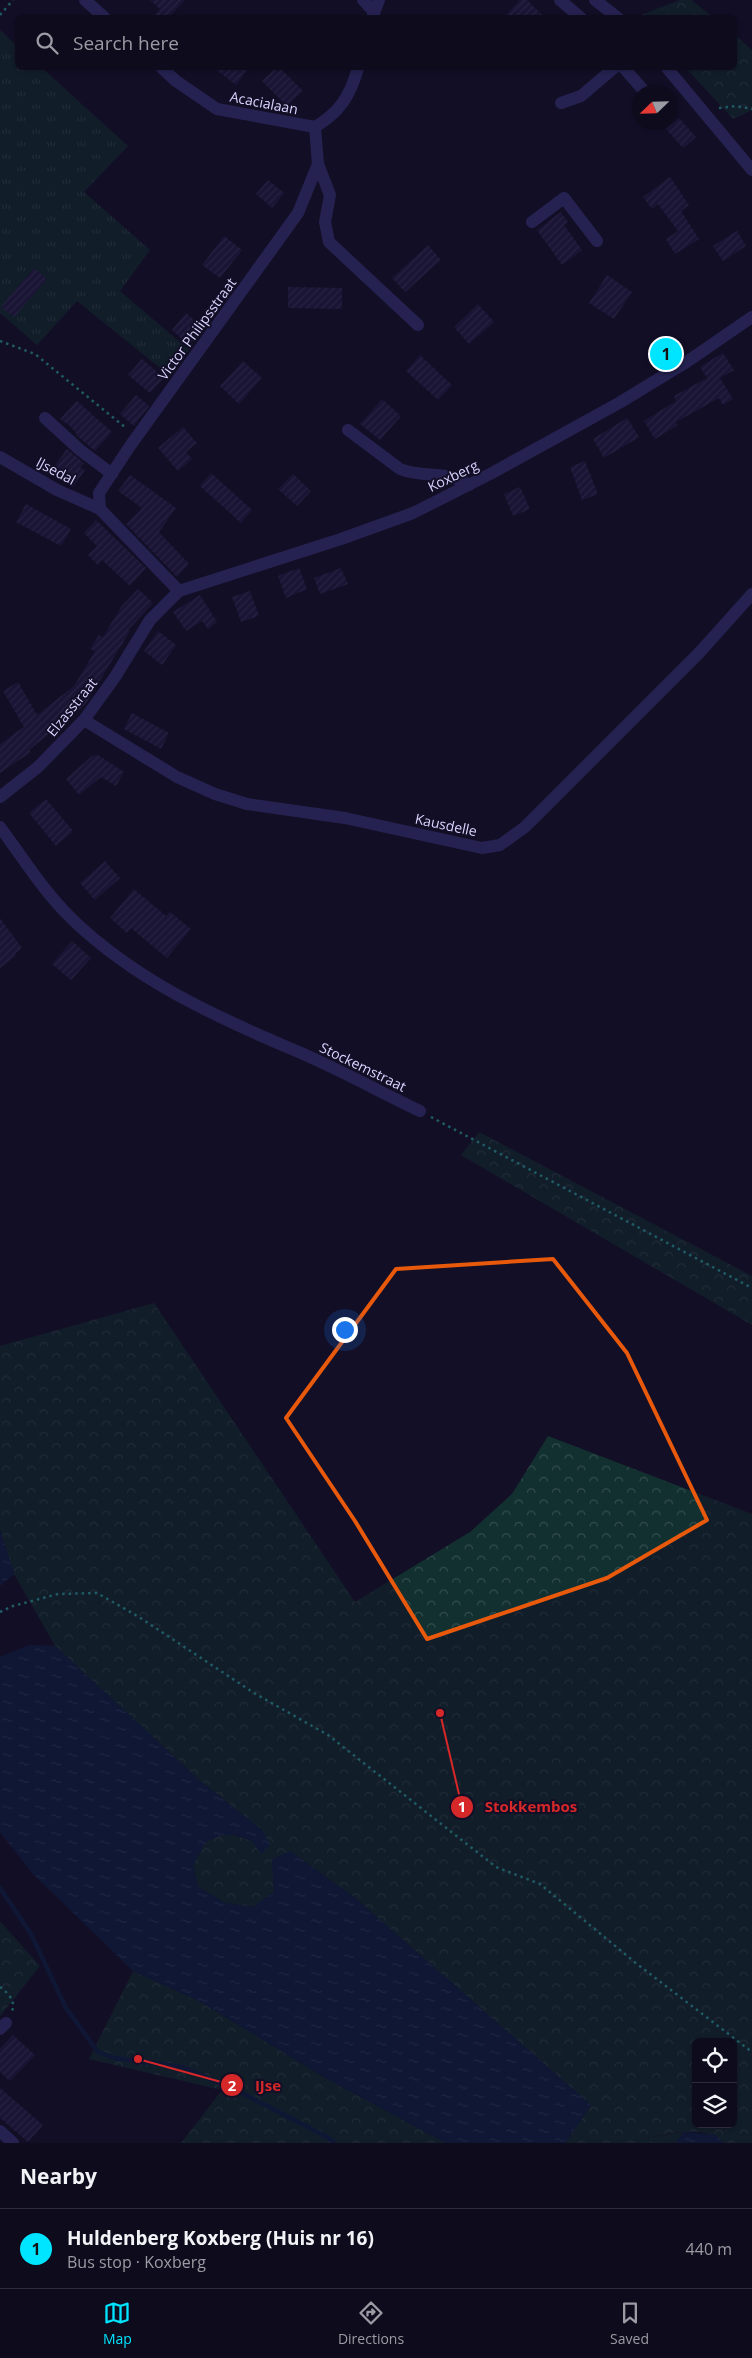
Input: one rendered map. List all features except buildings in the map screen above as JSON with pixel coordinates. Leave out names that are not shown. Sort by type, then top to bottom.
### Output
[{"type":"street","points":[[85,0],[102,15]]},
{"type":"street","points":[[363,0],[375,10]]},
{"type":"street","points":[[560,0],[578,15]]},
{"type":"street","points":[[594,0],[614,15]]},
{"type":"street","name":"Acacialaan","points":[[165,70],[217,109],[315,128]]},
{"type":"street","points":[[315,128],[333,116],[353,86],[357,70]]},
{"type":"street","points":[[561,103],[581,96],[612,70]]},
{"type":"street","points":[[626,70],[639,85]]},
{"type":"street","points":[[669,70],[752,170]]},
{"type":"street","name":"Victor Philipsstraat","points":[[100,509],[99,493],[298,213],[318,164],[315,128]]},
{"type":"street","points":[[318,164],[330,195],[325,222],[329,242],[418,325]]},
{"type":"street","points":[[532,222],[564,198],[597,241]]},
{"type":"street","name":"Koxberg","points":[[150,620],[179,591],[341,539],[413,513],[469,485],[619,403],[688,361],[752,317]]},
{"type":"street","points":[[44,418],[80,450],[112,474]]},
{"type":"street","points":[[348,430],[400,469],[410,473],[445,474],[469,485]]},
{"type":"street","name":"IJsedal","points":[[0,457],[57,490],[100,509]]},
{"type":"street","points":[[100,509],[179,591]]},
{"type":"street","name":"Kausdelle","points":[[84,720],[177,777],[215,794],[248,804],[346,818],[482,848],[500,844],[525,827],[699,653],[752,594]]},
{"type":"street","name":"Elzasstraat","points":[[0,797],[38,767],[84,720],[115,678],[150,620]]},
{"type":"street","name":"Stockemstraat","points":[[0,827],[46,891],[72,919],[97,941],[155,983],[192,1004],[295,1050],[420,1111]]},
{"type":"street","points":[[0,2131],[13,2143]]},
{"type":"path","points":[[0,16],[13,0]]},
{"type":"path","points":[[702,109],[736,106],[752,108]]},
{"type":"path","points":[[0,341],[36,354],[137,437]]},
{"type":"path","points":[[420,1111],[752,1288]]},
{"type":"path","points":[[0,1612],[14,1606],[58,1594],[97,1592],[254,1693],[328,1735],[496,1867],[540,1884],[637,1964],[752,2052]]},
{"type":"path","points":[[0,1987],[11,1997],[14,2007],[10,2018],[3,2026]]},
{"type":"highlighted area","points":[[553,1259],[627,1353],[707,1520],[607,1578],[427,1639],[355,1521],[286,1418],[396,1269]]},
{"type":"green space","points":[[680,0],[691,0],[710,15],[641,15]]},
{"type":"green space","points":[[0,30],[15,44],[15,70],[44,70],[128,146],[84,192],[150,250],[120,291],[189,350],[170,376],[77,301],[37,345],[0,313]]},
{"type":"green space","points":[[737,37],[752,50],[752,110],[733,119],[688,70],[737,70]]},
{"type":"green space","points":[[479,1132],[752,1276],[752,1325],[461,1155]]},
{"type":"green space","points":[[154,1303],[355,1602],[470,1532],[512,1494],[548,1436],[752,1514],[752,2143],[723,2143],[705,2133],[683,2132],[640,2139],[637,2143],[565,2143],[591,2105],[355,1898],[290,1851],[272,1860],[274,1892],[253,1907],[225,1903],[198,1887],[193,1865],[207,1841],[218,1836],[235,1835],[252,1841],[262,1830],[199,1780],[55,1646],[14,1574],[0,1529],[0,1346]]},
{"type":"green space","points":[[0,1921],[40,1966],[0,2016]]},
{"type":"green space","points":[[133,1971],[201,2002],[329,2080],[446,2143],[181,2143],[222,2090],[89,2059]]},
{"type":"green space","points":[[684,2132],[676,2143],[637,2143],[640,2139]]},
{"type":"water","points":[[0,1530],[14,1574],[0,1586]]},
{"type":"water","points":[[29,1645],[55,1646],[199,1780],[262,1830],[270,1845],[261,1854],[252,1841],[236,1835],[222,1835],[206,1842],[193,1865],[198,1887],[225,1903],[253,1907],[274,1892],[272,1860],[290,1851],[355,1898],[591,2105],[565,2143],[446,2143],[329,2080],[201,2002],[133,1971],[32,1873],[0,1832],[0,1657]]},
{"type":"water","points":[[684,2132],[716,2135],[723,2143],[676,2143]]},
{"type":"waterway","points":[[0,1888],[31,1934],[66,2008],[98,2052],[115,2058],[182,2067],[240,2092],[327,2137],[334,2143]]},
{"type":"place","name":"Huldenberg Koxberg (Huis nr 16)","points":[[666,354]]},
{"type":"place","name":"Stokkembos","points":[[440,1713]]},
{"type":"place","name":"IJse","points":[[138,2059]]}]
